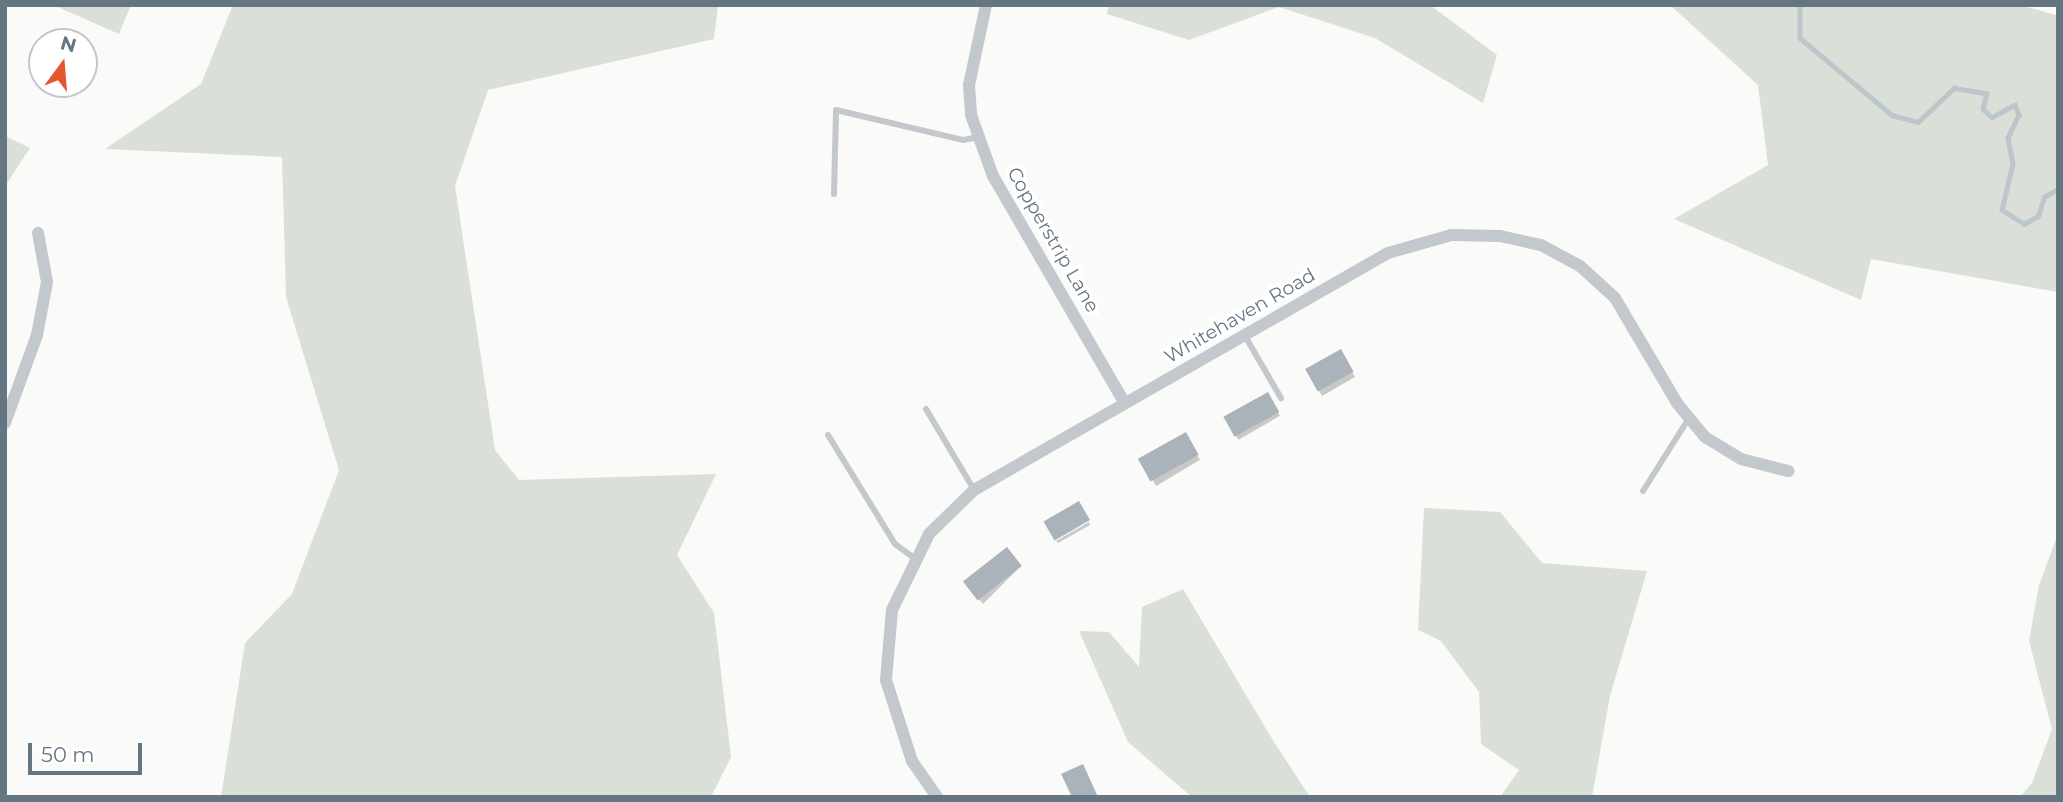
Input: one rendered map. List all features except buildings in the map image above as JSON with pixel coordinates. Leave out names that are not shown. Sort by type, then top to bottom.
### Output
[{"type":"street","name":"Copperstrip Lane","points":[[986,5],[969,85],[979,137],[993,176],[1125,404]]},
{"type":"street","points":[[5,423],[37,335],[47,282],[38,233]]},
{"type":"street","name":"Whitehaven Road","points":[[937,797],[912,761],[886,680],[892,610],[914,558],[974,490],[1388,253],[1451,235],[1500,236],[1541,245],[1580,266],[1615,298],[1689,418],[1705,437],[1741,459],[1788,471]]},
{"type":"lane","points":[[834,194],[836,110],[963,140],[979,137]]},
{"type":"lane","points":[[1245,335],[1281,398]]},
{"type":"lane","points":[[926,409],[974,490]]},
{"type":"lane","points":[[1643,491],[1689,418]]},
{"type":"lane","points":[[828,435],[895,544],[914,558]]},
{"type":"shaded area","points":[[53,5],[131,5],[119,34]]},
{"type":"shaded area","points":[[233,5],[718,5],[714,39],[488,90],[455,186],[495,450],[519,480],[716,474],[677,555],[714,613],[731,757],[711,797],[221,797],[245,643],[292,594],[339,470],[286,297],[282,157],[105,149],[201,84]]},
{"type":"shaded area","points":[[1109,5],[1430,5],[1497,55],[1483,103],[1375,38],[1279,7],[1189,40],[1107,14]]},
{"type":"shaded area","points":[[1670,5],[2020,5],[2056,15],[2058,5],[2058,292],[1871,259],[1861,300],[1674,219],[1768,165],[1758,85]]},
{"type":"shaded area","points":[[5,136],[30,148],[5,186]]},
{"type":"shaded area","points":[[1424,508],[1500,512],[1542,563],[1647,571],[1610,696],[1592,797],[1500,797],[1519,770],[1481,744],[1479,692],[1441,641],[1418,630]]},
{"type":"shaded area","points":[[2058,534],[2058,797],[2020,797],[2032,783],[2052,729],[2029,641],[2039,585]]},
{"type":"shaded area","points":[[1183,589],[1310,797],[1192,797],[1128,742],[1079,631],[1109,632],[1139,667],[1142,607]]},
{"type":"waterway","points":[[1800,5],[1800,38],[1892,115],[1918,122],[1954,88],[1987,93],[1983,109],[1992,117],[2015,105],[2019,115],[2008,138],[2013,164],[2002,210],[2024,224],[2038,216],[2044,197],[2058,189]]}]
